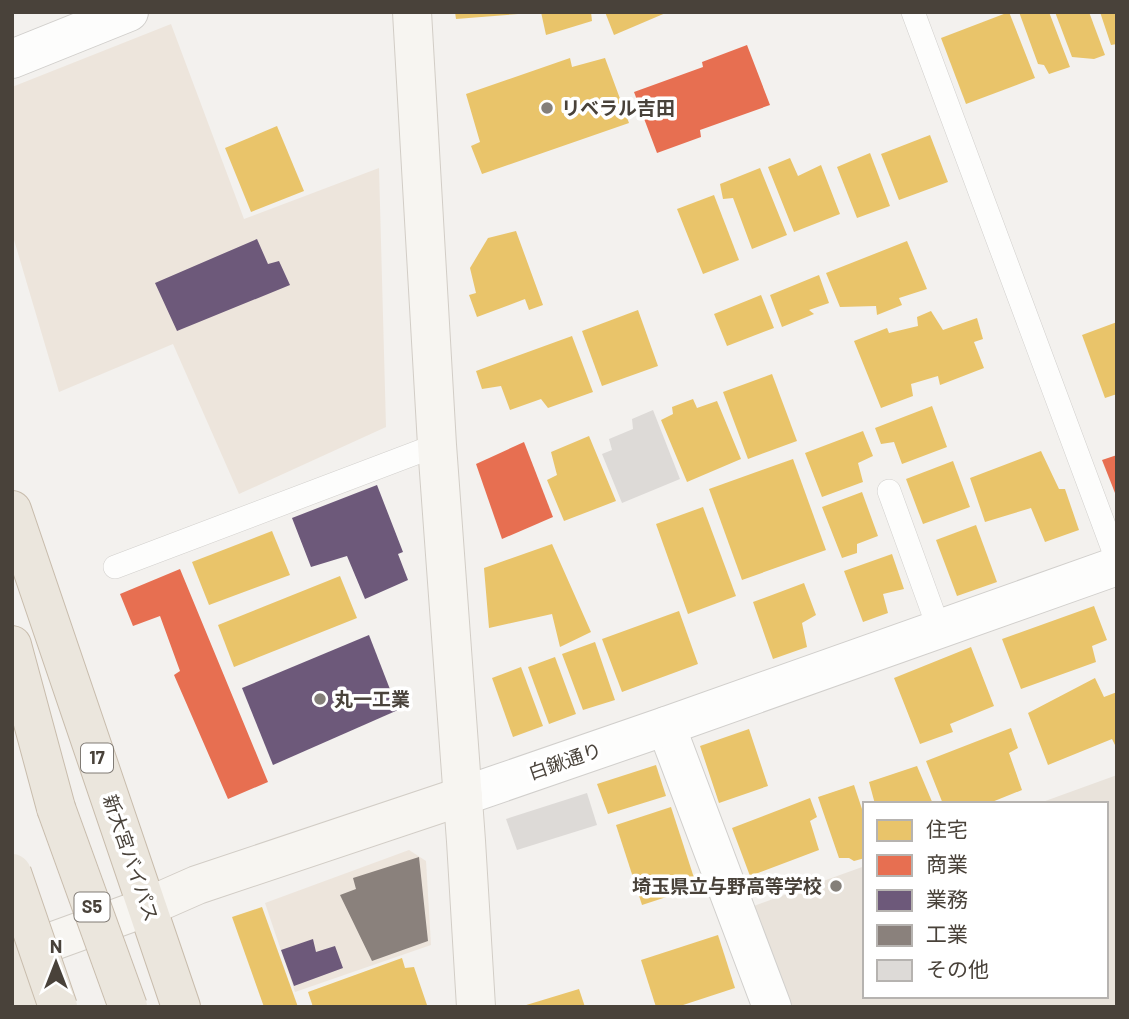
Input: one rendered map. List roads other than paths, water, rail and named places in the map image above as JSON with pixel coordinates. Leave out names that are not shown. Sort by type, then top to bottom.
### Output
[{"type":"highway","name":"新大宮バイパス","points":[[12,510],[181,1007]]},
{"type":"highway","points":[[12,645],[56,808]]},
{"type":"highway","name":"S5","points":[[12,692],[128,1007]]},
{"type":"highway","points":[[12,873],[58,1007]]},
{"type":"highway","points":[[12,956],[30,1007]]},
{"type":"street","points":[[12,59],[130,12]]},
{"type":"street","points":[[412,12],[437,445],[476,1007]]},
{"type":"street","name":"白鍬通り","points":[[12,956],[197,886],[666,726],[1117,566]]},
{"type":"street","points":[[666,726],[772,1007]]},
{"type":"lane","points":[[913,12],[1117,560]]},
{"type":"lane","points":[[115,567],[437,445]]},
{"type":"lane","points":[[889,491],[939,629]]},
{"type":"lane","points":[[1117,580],[1117,585]]},
{"type":"place","name":"リベラル吉田","points":[[547,108]]},
{"type":"place","name":"丸一工業","points":[[320,699]]},
{"type":"place","name":"埼玉県立与野高等学校","points":[[836,886]]}]
